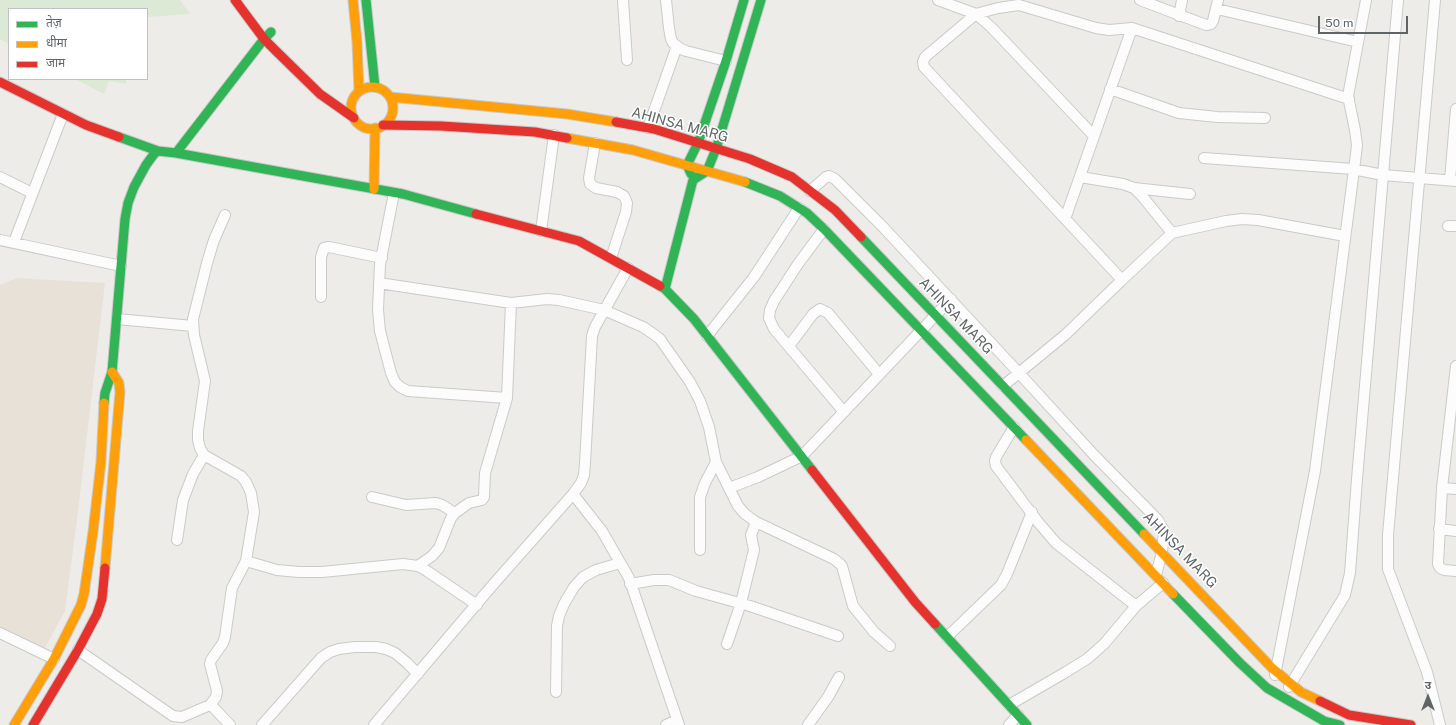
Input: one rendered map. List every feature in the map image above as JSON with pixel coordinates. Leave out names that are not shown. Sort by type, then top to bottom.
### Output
[{"type":"main road","points":[[235,0],[264,39],[320,94],[354,118],[359,124],[367,128],[441,126],[535,132],[633,150],[739,180],[780,196],[807,213],[922,330],[1240,663],[1267,688],[1324,721],[1340,725]]},
{"type":"main road","points":[[353,0],[357,42],[359,91]]},
{"type":"main road","points":[[366,0],[375,87]]},
{"type":"main road","points":[[665,289],[693,180],[688,165],[698,143],[726,61],[744,0]]},
{"type":"main road","points":[[693,180],[707,171],[716,148],[762,0]]},
{"type":"main road","points":[[263,22],[279,40]]},
{"type":"main road","points":[[176,153],[271,32]]},
{"type":"main road","points":[[0,82],[86,126],[158,151],[394,193],[579,241],[665,289],[694,319],[915,602],[1027,725]]},
{"type":"main road","points":[[354,118],[348,101],[359,91],[365,88],[375,87],[385,91],[393,104],[389,120],[379,127]]},
{"type":"main road","name":"AHINSA MARG","points":[[390,97],[567,114],[648,128],[750,159],[792,177],[835,210],[1276,672],[1301,692],[1350,715],[1411,725]]},
{"type":"main road","points":[[374,189],[379,127]]},
{"type":"main road","points":[[14,725],[54,659],[81,605],[84,594],[101,462],[105,393],[112,372],[125,218],[128,203],[134,187],[146,165],[158,151]]},
{"type":"main road","points":[[33,725],[78,650],[97,614],[104,589],[110,538],[120,392],[119,383],[112,372]]},
{"type":"street","points":[[623,0],[627,60]]},
{"type":"street","points":[[666,0],[671,39],[677,46],[686,51],[726,61]]},
{"type":"street","points":[[938,0],[976,14],[991,27],[1094,136]]},
{"type":"street","points":[[1140,0],[1206,25],[1211,24],[1213,21],[1217,5],[1358,42]]},
{"type":"street","points":[[1179,16],[1182,0]]},
{"type":"street","points":[[1272,691],[1315,471],[1357,145],[1348,96],[1366,0]]},
{"type":"street","points":[[1283,697],[1290,683],[1346,595],[1350,573],[1398,0]]},
{"type":"street","points":[[1435,0],[1389,527],[1388,569],[1427,672],[1440,725]]},
{"type":"street","points":[[1122,280],[924,68],[923,62],[925,57],[976,14],[998,8],[1019,5],[1096,28],[1109,30],[1132,28],[1349,99]]},
{"type":"street","points":[[1065,219],[1132,28]]},
{"type":"street","points":[[648,128],[677,46]]},
{"type":"street","points":[[1110,89],[1179,113],[1217,117],[1265,118]]},
{"type":"street","points":[[1204,158],[1353,169],[1383,175],[1453,180],[1456,109]]},
{"type":"street","points":[[14,242],[63,114]]},
{"type":"street","points":[[541,231],[554,135]]},
{"type":"street","points":[[595,143],[589,178],[590,184],[596,188],[617,192],[624,196],[627,203],[626,212],[611,258]]},
{"type":"street","points":[[810,191],[826,177],[829,176],[835,178],[884,227],[1094,455],[1162,524],[1164,531],[1159,579],[1104,644],[1086,659],[1066,672],[1009,705]]},
{"type":"street","points":[[0,177],[32,193]]},
{"type":"street","points":[[1080,177],[1123,184],[1134,188],[1190,194]]},
{"type":"street","points":[[1134,188],[1172,233]]},
{"type":"street","points":[[394,193],[382,258],[378,310],[380,331],[391,373],[395,382],[400,387],[408,391],[507,398]]},
{"type":"street","points":[[707,336],[754,277],[799,208]]},
{"type":"street","points":[[78,650],[173,716],[182,717],[210,705],[216,697],[217,691],[210,664],[225,637],[232,588],[246,561],[254,512],[249,487],[241,476],[204,455],[200,448],[198,431],[205,381],[194,335],[193,319],[214,240],[225,215]]},
{"type":"street","points":[[1003,386],[1065,335],[1172,233],[1242,218],[1346,236]]},
{"type":"street","points":[[824,229],[798,264],[774,301],[770,310],[769,318],[774,329],[844,412]]},
{"type":"street","points":[[0,240],[121,266]]},
{"type":"street","points":[[321,297],[321,257],[324,248],[329,247],[382,258]]},
{"type":"street","points":[[374,725],[573,494],[580,483],[584,475],[585,463],[592,336],[604,310],[628,268]]},
{"type":"street","points":[[379,283],[511,303],[547,299],[559,300],[604,310],[643,327],[660,339],[690,382],[700,401],[709,427],[716,462],[738,506],[745,514],[756,522],[839,562],[842,566],[853,606],[874,632],[890,646]]},
{"type":"street","points":[[729,488],[758,477],[802,456],[951,299]]},
{"type":"street","points":[[418,566],[432,556],[439,548],[443,542],[451,518],[455,513],[469,503],[482,500],[484,497],[485,473],[507,398],[511,303]]},
{"type":"street","points":[[789,346],[813,314],[820,309],[828,313],[879,374]]},
{"type":"street","points":[[117,319],[193,326]]},
{"type":"street","points":[[1456,366],[1442,488],[1438,564],[1440,568],[1444,570],[1456,571]]},
{"type":"street","points":[[1014,427],[995,461],[996,466],[1002,475],[1056,543],[1136,606]]},
{"type":"street","points":[[177,540],[184,494],[204,455]]},
{"type":"street","points":[[700,550],[700,497],[705,483],[716,462]]},
{"type":"street","points":[[1442,488],[1456,489]]},
{"type":"street","points":[[573,494],[602,532],[629,578],[678,723],[666,725]]},
{"type":"street","points":[[372,498],[406,505],[436,504],[455,513]]},
{"type":"street","points":[[947,637],[1001,584],[1007,574],[1032,512]]},
{"type":"street","points":[[727,644],[741,603],[754,550],[751,533],[756,522]]},
{"type":"street","points":[[1440,530],[1456,531]]},
{"type":"street","points":[[246,561],[277,570],[299,572],[322,572],[403,564],[418,566],[428,570],[477,605]]},
{"type":"street","points":[[556,692],[557,626],[564,604],[574,587],[584,577],[596,570],[620,563]]},
{"type":"street","points":[[630,584],[654,580],[666,580],[696,591],[741,603],[838,636]]},
{"type":"street","points":[[0,633],[54,659]]},
{"type":"street","points":[[262,725],[321,658],[330,652],[339,649],[376,647],[386,649],[395,653],[418,674]]},
{"type":"street","points":[[808,725],[828,697],[839,677]]},
{"type":"street","points":[[210,705],[230,725]]},
{"type":"street","points":[[1009,725],[1018,715]]},
{"type":"shaded area","points":[[17,278],[105,283],[65,611],[45,648],[0,628],[0,285]]},
{"type":"green space","points":[[0,0],[180,0],[190,14],[148,17],[148,8],[8,8],[8,43],[0,39]]},
{"type":"green space","points":[[77,80],[126,80],[126,84],[109,81],[104,94]]},
{"type":"traffic: fast","points":[[366,0],[375,87]]},
{"type":"traffic: fast","points":[[691,174],[687,165],[698,143],[726,61],[744,0]]},
{"type":"traffic: fast","points":[[693,180],[707,171],[716,149],[761,0]]},
{"type":"traffic: fast","points":[[176,153],[271,32]]},
{"type":"traffic: fast","points":[[119,137],[158,151],[403,194],[476,214]]},
{"type":"traffic: fast","points":[[104,403],[105,393],[112,372],[125,219],[128,203],[134,187],[146,165],[158,151]]},
{"type":"traffic: fast","points":[[665,289],[693,180]]},
{"type":"traffic: fast","points":[[745,182],[780,196],[807,213],[1026,440]]},
{"type":"traffic: fast","points":[[861,237],[1144,534]]},
{"type":"traffic: fast","points":[[660,286],[665,289],[694,319],[812,470]]},
{"type":"traffic: fast","points":[[1173,594],[1240,663],[1267,688],[1324,721],[1340,725]]},
{"type":"traffic: fast","points":[[935,624],[1027,725]]},
{"type":"traffic: slow","points":[[353,0],[357,42],[359,91]]},
{"type":"traffic: slow","points":[[372,87],[387,93],[393,108],[387,123],[372,129],[357,123],[351,108],[357,93],[372,87]]},
{"type":"traffic: slow","points":[[390,97],[567,114],[616,122]]},
{"type":"traffic: slow","points":[[374,189],[375,128]]},
{"type":"traffic: slow","points":[[567,138],[633,150],[745,182]]},
{"type":"traffic: slow","points":[[105,568],[120,392],[119,383],[112,372]]},
{"type":"traffic: slow","points":[[14,725],[54,659],[81,605],[93,532],[101,462],[104,403]]},
{"type":"traffic: slow","points":[[1026,440],[1173,594]]},
{"type":"traffic: slow","points":[[1144,534],[1272,668],[1301,692],[1320,701]]},
{"type":"traffic: jam","points":[[235,0],[264,39],[276,51],[320,94],[354,118]]},
{"type":"traffic: jam","points":[[0,82],[86,125],[119,137]]},
{"type":"traffic: jam","points":[[616,122],[654,129],[750,159],[792,177],[835,210],[861,237]]},
{"type":"traffic: jam","points":[[383,125],[441,126],[535,132],[567,138]]},
{"type":"traffic: jam","points":[[476,214],[579,241],[660,286]]},
{"type":"traffic: jam","points":[[812,470],[915,602],[935,624]]},
{"type":"traffic: jam","points":[[33,725],[78,650],[97,614],[102,599],[105,568]]},
{"type":"traffic: jam","points":[[1320,701],[1349,715],[1411,725]]}]
